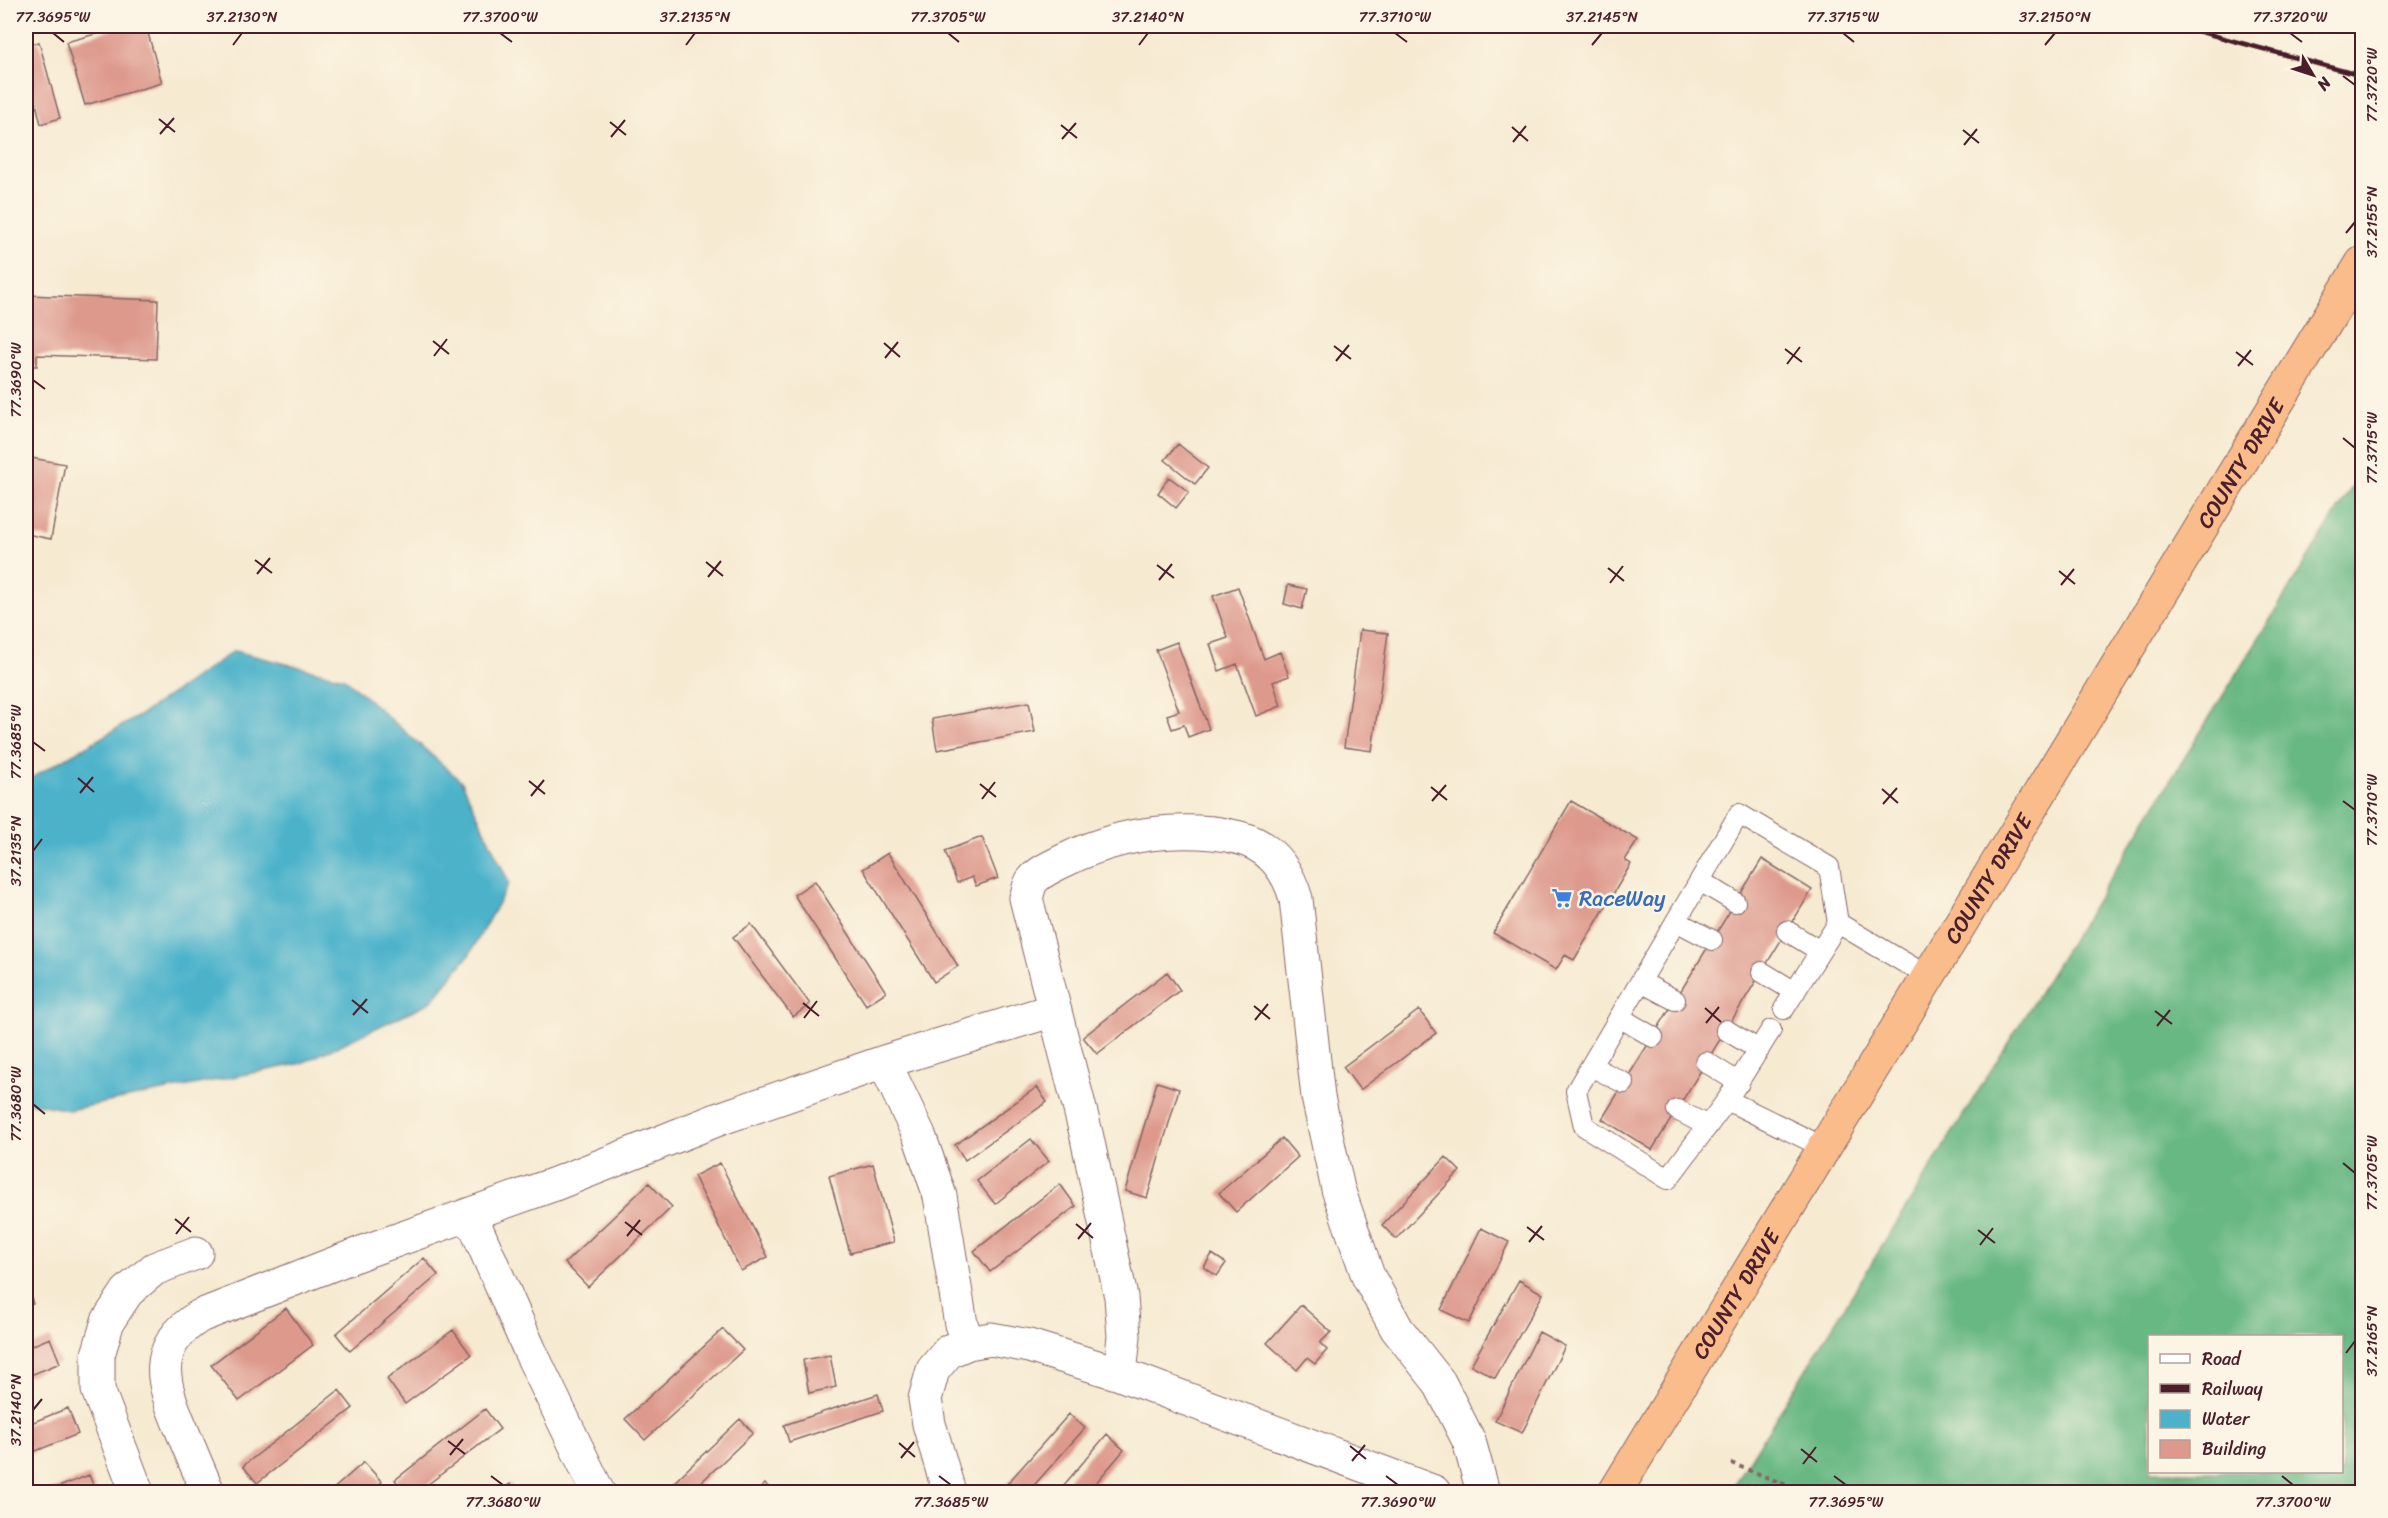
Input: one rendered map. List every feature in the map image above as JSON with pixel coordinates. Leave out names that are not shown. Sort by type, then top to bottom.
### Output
[{"type":"highway","name":"COUNTY DRIVE","points":[[1615,1492],[2362,263]]},
{"type":"street","points":[[1120,1374],[1124,1336],[1121,1297],[1086,1132],[1026,898],[1032,880],[1050,867],[1087,849],[1136,835],[1188,831],[1235,836],[1251,842],[1275,858],[1292,883],[1296,899],[1318,1097],[1338,1189],[1368,1276],[1397,1329],[1439,1382],[1469,1441],[1483,1492]]},
{"type":"street","points":[[208,1492],[166,1392],[164,1367],[171,1343],[187,1324],[200,1316],[358,1254],[555,1184],[719,1119],[885,1062],[1054,1010]]},
{"type":"street","points":[[885,1062],[920,1135],[940,1196],[961,1324],[968,1342]]},
{"type":"street","points":[[470,1214],[530,1351],[598,1492]]},
{"type":"street","points":[[137,1492],[98,1390],[98,1355],[108,1321],[127,1292],[154,1269],[196,1252]]},
{"type":"street","points":[[949,1492],[929,1424],[925,1399],[933,1370],[949,1351],[968,1342],[991,1339],[1029,1346],[1120,1374],[1434,1492]]},
{"type":"lane","points":[[1771,1030],[1739,1083],[1668,1179],[1584,1126],[1576,1091],[1739,814],[1829,867],[1838,923],[1784,1009]]},
{"type":"lane","points":[[1700,881],[1735,902]]},
{"type":"lane","points":[[1676,921],[1712,940]]},
{"type":"lane","points":[[1838,923],[1929,977]]},
{"type":"lane","points":[[1787,931],[1820,951]]},
{"type":"lane","points":[[1762,972],[1795,992]]},
{"type":"lane","points":[[1641,981],[1675,1000]]},
{"type":"lane","points":[[1620,1017],[1653,1036]]},
{"type":"lane","points":[[1726,1030],[1759,1050]]},
{"type":"lane","points":[[1706,1062],[1739,1083]]},
{"type":"lane","points":[[1591,1066],[1624,1083]]},
{"type":"lane","points":[[1727,1100],[1825,1148]]},
{"type":"lane","points":[[1677,1110],[1708,1126]]},
{"type":"path","points":[[1731,1463],[1804,1492]]},
{"type":"green space","points":[[2362,471],[2362,1492],[1730,1492]]},
{"type":"water","points":[[234,651],[344,678],[462,782],[509,883],[469,955],[431,1002],[302,1063],[69,1110],[26,1102],[26,781],[139,716]]},
{"type":"building","points":[[125,26],[146,26],[162,83],[85,105],[66,42]]},
{"type":"building","points":[[39,42],[60,118],[41,124],[26,64],[26,45]]},
{"type":"building","points":[[26,295],[158,300],[156,359],[37,355],[37,366],[26,366]]},
{"type":"building","points":[[1178,444],[1208,468],[1195,484],[1165,460]]},
{"type":"building","points":[[26,457],[65,464],[51,539],[26,534]]},
{"type":"building","points":[[1169,477],[1189,492],[1176,508],[1158,493]]},
{"type":"building","points":[[1288,585],[1307,589],[1302,609],[1284,604]]},
{"type":"building","points":[[1238,587],[1264,659],[1280,652],[1289,676],[1273,682],[1281,706],[1256,716],[1237,664],[1219,671],[1210,644],[1228,638],[1213,596]]},
{"type":"building","points":[[1360,630],[1388,633],[1372,751],[1344,747]]},
{"type":"building","points":[[1177,642],[1209,729],[1188,737],[1184,725],[1172,729],[1167,715],[1179,711],[1156,650]]},
{"type":"building","points":[[1029,702],[1035,732],[937,750],[932,719]]},
{"type":"building","name":"RaceWay","points":[[1571,801],[1638,840],[1625,860],[1631,864],[1574,960],[1565,955],[1556,970],[1493,933]]},
{"type":"building","points":[[982,837],[998,878],[976,886],[972,877],[957,883],[945,851]]},
{"type":"building","points":[[888,853],[958,966],[934,982],[863,869]]},
{"type":"building","name":"RaceWay","points":[[1762,859],[1812,890],[1652,1150],[1602,1119]]},
{"type":"building","points":[[815,881],[886,992],[866,1005],[794,895]]},
{"type":"building","points":[[751,924],[810,1004],[793,1017],[733,937]]},
{"type":"building","points":[[1167,972],[1180,990],[1097,1054],[1083,1037]]},
{"type":"building","points":[[1419,1010],[1436,1033],[1360,1090],[1343,1067]]},
{"type":"building","points":[[1157,1082],[1179,1089],[1147,1198],[1125,1191]]},
{"type":"building","points":[[1037,1087],[1047,1102],[965,1160],[955,1145]]},
{"type":"building","points":[[1282,1138],[1298,1157],[1236,1212],[1219,1193]]},
{"type":"building","points":[[1031,1139],[1049,1161],[995,1204],[977,1181]]},
{"type":"building","points":[[1446,1157],[1460,1171],[1396,1239],[1382,1225]]},
{"type":"building","points":[[720,1163],[768,1257],[741,1271],[694,1176]]},
{"type":"building","points":[[873,1164],[894,1242],[850,1253],[829,1176]]},
{"type":"building","points":[[649,1183],[672,1207],[588,1287],[565,1263]]},
{"type":"building","points":[[1060,1184],[1076,1206],[990,1272],[974,1251]]},
{"type":"building","points":[[1481,1228],[1509,1242],[1469,1323],[1441,1310]]},
{"type":"building","points":[[1212,1254],[1226,1263],[1217,1276],[1204,1267]]},
{"type":"building","points":[[424,1258],[438,1275],[350,1351],[336,1334]]},
{"type":"building","points":[[26,1280],[33,1304],[26,1306]]},
{"type":"building","points":[[1519,1280],[1543,1294],[1495,1378],[1471,1365]]},
{"type":"building","points":[[1301,1305],[1331,1332],[1320,1343],[1327,1350],[1315,1364],[1307,1358],[1297,1370],[1267,1343]]},
{"type":"building","points":[[286,1308],[313,1345],[239,1401],[211,1365]]},
{"type":"building","points":[[723,1329],[743,1350],[645,1440],[625,1419]]},
{"type":"building","points":[[453,1330],[471,1355],[405,1404],[387,1379]]},
{"type":"building","points":[[1539,1332],[1565,1346],[1522,1433],[1495,1421]]},
{"type":"building","points":[[50,1338],[60,1363],[26,1377],[26,1348]]},
{"type":"building","points":[[830,1355],[836,1387],[809,1393],[803,1360]]},
{"type":"building","points":[[339,1390],[353,1408],[257,1483],[243,1466]]},
{"type":"building","points":[[878,1394],[883,1411],[789,1442],[784,1425]]},
{"type":"building","points":[[68,1408],[78,1434],[26,1455],[26,1425]]},
{"type":"building","points":[[485,1409],[500,1429],[418,1492],[404,1492],[395,1480]]},
{"type":"building","points":[[1069,1414],[1085,1428],[1028,1492],[1000,1492]]},
{"type":"building","points":[[740,1419],[753,1433],[691,1492],[670,1492],[667,1489]]},
{"type":"building","points":[[1107,1434],[1124,1450],[1088,1492],[1058,1492]]},
{"type":"building","points":[[364,1462],[382,1482],[370,1492],[330,1492]]},
{"type":"building","points":[[89,1475],[96,1492],[46,1492]]},
{"type":"building","points":[[510,1484],[517,1492],[499,1492]]},
{"type":"building","points":[[765,1484],[774,1492],[757,1492]]},
{"type":"railway","points":[[2179,26],[2362,76]]},
{"type":"place","name":"RaceWay","points":[[1562,898]]}]
